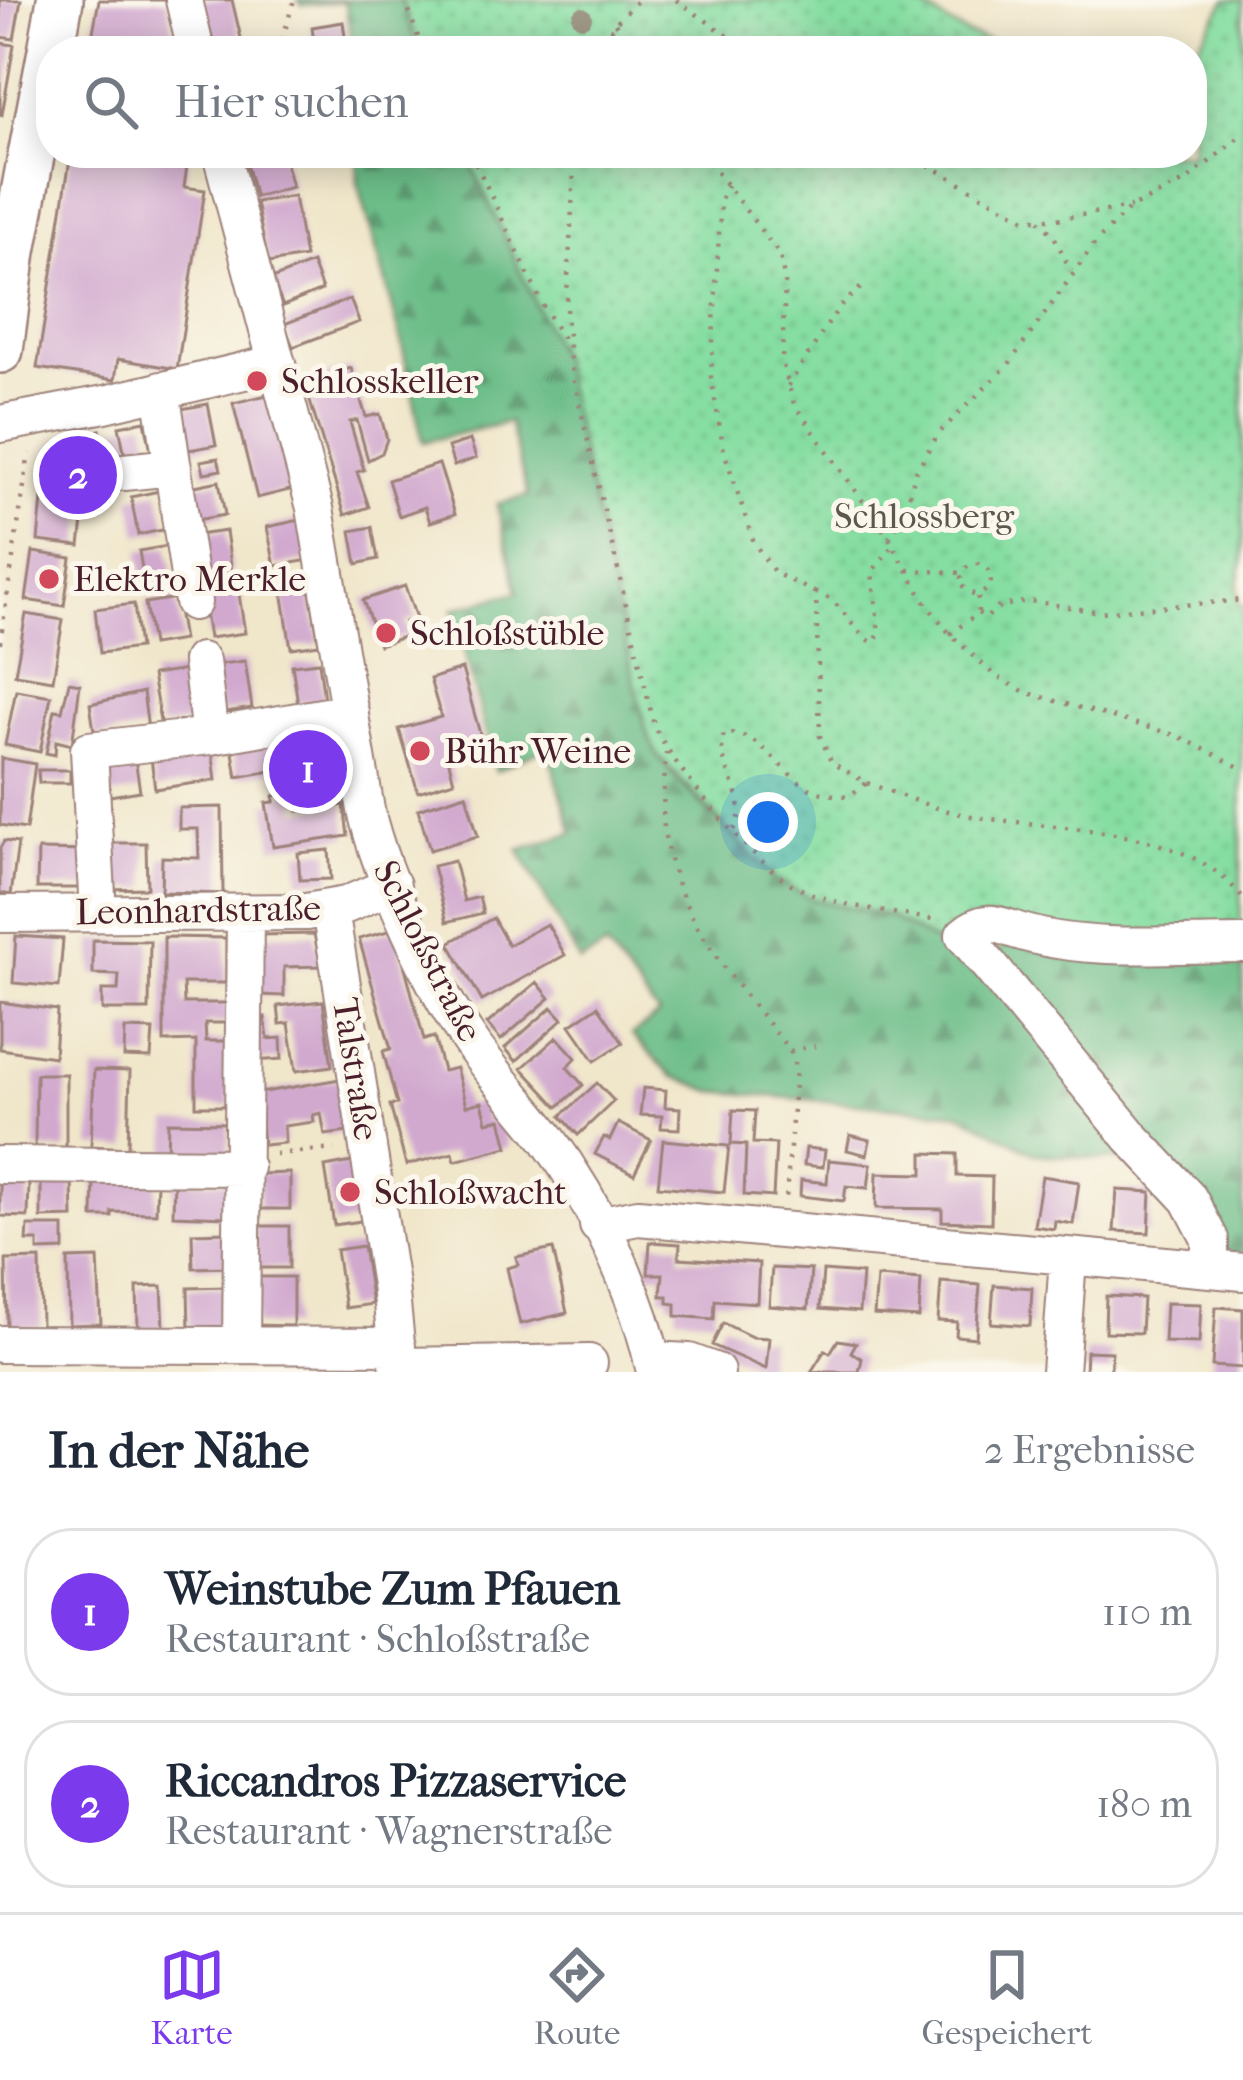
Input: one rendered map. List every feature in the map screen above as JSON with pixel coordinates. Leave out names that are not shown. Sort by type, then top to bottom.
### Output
[{"type":"main road","points":[[54,36],[60,0]]},
{"type":"main road","points":[[0,350],[36,130]]},
{"type":"street","points":[[184,0],[192,36]]},
{"type":"street","name":"Schloßstraße","points":[[225,168],[318,524],[370,828],[455,1017],[550,1143],[598,1225],[634,1302],[654,1366]]},
{"type":"street","points":[[0,424],[277,363]]},
{"type":"street","points":[[161,390],[193,602]]},
{"type":"street","points":[[124,472],[173,466]]},
{"type":"street","points":[[201,661],[210,736]]},
{"type":"street","points":[[98,913],[89,750],[210,736],[348,695]]},
{"type":"street","name":"Leonhardstraße","points":[[0,914],[330,910],[392,885]]},
{"type":"street","name":"Talstraße","points":[[330,910],[398,1362]]},
{"type":"street","points":[[241,1345],[245,914]]},
{"type":"street","points":[[1226,1271],[1190,1199],[1131,1137],[964,935],[992,921],[1023,933],[1074,941],[1243,944]]},
{"type":"street","points":[[0,1165],[245,1162]]},
{"type":"street","points":[[598,1225],[638,1216],[1226,1271]]},
{"type":"street","points":[[1060,1372],[1069,1258]]},
{"type":"street","points":[[0,1344],[146,1358],[241,1345],[398,1362],[590,1363]]},
{"type":"street","points":[[654,1366],[689,1363],[716,1372]]},
{"type":"path","points":[[283,36],[294,0]]},
{"type":"path","points":[[405,0],[418,36]]},
{"type":"path","points":[[607,36],[638,0]]},
{"type":"path","points":[[676,0],[728,36]]},
{"type":"path","points":[[615,23],[623,36]]},
{"type":"path","points":[[1207,164],[1243,134]]},
{"type":"path","points":[[478,168],[545,310],[568,346]]},
{"type":"path","points":[[574,168],[568,346],[654,724],[666,752],[765,864],[792,885],[830,898],[944,922],[964,935]]},
{"type":"path","points":[[714,168],[774,243],[785,268],[782,362],[805,421],[950,634],[994,675],[1025,692],[1178,736],[1243,769]]},
{"type":"path","points":[[934,168],[1010,213],[1040,220],[1130,207],[1186,182],[1203,168]]},
{"type":"path","points":[[727,184],[721,198],[711,377],[724,451],[754,543],[775,573],[835,600],[862,637],[874,644],[879,634],[872,572],[904,514],[916,471],[938,434],[1009,364],[1072,273],[1130,207]]},
{"type":"path","points":[[1040,220],[1054,236],[1072,273]]},
{"type":"path","points":[[788,386],[839,307],[866,283]]},
{"type":"path","points":[[908,570],[962,573],[974,564],[988,570],[990,585],[978,594]]},
{"type":"path","points":[[962,573],[965,590],[978,594]]},
{"type":"path","points":[[816,592],[820,736],[832,763],[867,783],[928,806],[1177,849],[1218,870],[1243,898]]},
{"type":"path","points":[[978,594],[978,613]]},
{"type":"path","points":[[978,613],[986,618],[1000,606],[1030,602],[1100,612],[1243,600]]},
{"type":"path","points":[[950,634],[978,613]]},
{"type":"path","points":[[734,830],[741,810],[721,754],[724,733],[752,740],[811,789],[849,796],[867,783]]},
{"type":"path","points":[[666,752],[664,832],[678,890],[699,936],[790,1051],[796,1069],[782,1228]]},
{"type":"path","points":[[790,1051],[815,1046]]},
{"type":"path","points":[[245,1162],[368,1146]]},
{"type":"green space","points":[[298,0],[401,0],[414,36],[351,36],[345,2],[302,5]]},
{"type":"green space","points":[[401,0],[911,0],[973,36],[414,36]]},
{"type":"green space","name":"Schlossberg","points":[[1226,0],[1243,0],[1243,560],[1237,586],[1243,606],[1240,952],[990,936],[947,928],[959,939],[975,973],[935,942],[888,916],[812,899],[775,879],[656,754],[645,728],[559,356],[473,168],[1207,168],[1204,36]]},
{"type":"green space","points":[[358,168],[473,168],[559,356],[645,728],[656,754],[775,879],[812,899],[888,916],[935,942],[975,973],[1011,939],[1243,952],[1243,1255],[1222,1252],[1147,1162],[1036,1154],[960,1113],[712,1091],[672,1076],[632,1035],[659,1015],[606,947],[580,962],[519,850],[573,833],[547,747],[496,771],[453,609],[518,592],[497,504],[528,496],[509,422],[423,442],[398,327]]},
{"type":"building","points":[[0,0],[21,0],[14,39],[0,37]]},
{"type":"building","points":[[99,0],[166,0],[174,36],[92,36]]},
{"type":"building","points":[[201,0],[232,0],[240,36],[212,36]]},
{"type":"building","points":[[343,22],[345,36],[313,36],[312,27]]},
{"type":"building","points":[[0,43],[14,45],[2,115],[0,115]]},
{"type":"building","points":[[69,168],[187,168],[184,187],[205,190],[177,369],[118,359],[115,380],[37,368]]},
{"type":"building","points":[[247,168],[287,168],[292,187],[255,197]]},
{"type":"building","points":[[294,196],[305,257],[268,263],[256,202]]},
{"type":"building","points":[[312,263],[322,290],[283,306],[272,279]]},
{"type":"building","points":[[350,299],[359,322],[293,347],[284,324]]},
{"type":"building","points":[[351,368],[366,417],[380,414],[387,439],[382,453],[368,460],[357,420],[350,422],[364,470],[357,472],[369,507],[345,515],[304,382]]},
{"type":"building","points":[[271,394],[294,489],[257,498],[233,403]]},
{"type":"building","points":[[208,404],[216,445],[183,451],[176,410]]},
{"type":"building","points":[[145,421],[153,461],[127,466],[119,426]]},
{"type":"building","points":[[100,430],[114,499],[46,490],[49,453],[55,444]]},
{"type":"building","points":[[470,440],[476,458],[454,466],[448,447]]},
{"type":"building","points":[[218,458],[221,470],[204,473],[201,461]]},
{"type":"building","points":[[439,464],[455,514],[430,522],[425,507],[399,516],[388,480]]},
{"type":"building","points":[[219,481],[225,515],[196,520],[190,487]]},
{"type":"building","points":[[159,491],[167,529],[138,535],[131,497]]},
{"type":"building","points":[[42,499],[85,504],[80,546],[38,541]]},
{"type":"building","points":[[300,520],[309,560],[275,566],[267,527]]},
{"type":"building","points":[[372,527],[378,559],[357,564],[351,531]]},
{"type":"building","points":[[226,531],[232,572],[203,576],[197,535]]},
{"type":"building","points":[[168,546],[175,587],[146,592],[139,551]]},
{"type":"building","name":"Elektro Merkle","points":[[33,552],[71,558],[64,606],[26,600]]},
{"type":"building","points":[[308,580],[319,644],[291,648],[281,584]]},
{"type":"building","points":[[405,586],[416,618],[405,622],[409,635],[379,645],[363,600]]},
{"type":"building","points":[[238,588],[245,633],[209,638],[202,593]]},
{"type":"building","points":[[176,598],[183,640],[152,645],[145,603]]},
{"type":"building","points":[[134,604],[139,648],[100,653],[95,609]]},
{"type":"building","points":[[26,614],[63,620],[53,680],[15,674]]},
{"type":"building","points":[[245,661],[252,708],[219,713],[213,665]]},
{"type":"building","points":[[319,662],[324,699],[298,703],[292,665]]},
{"type":"building","points":[[462,669],[482,741],[446,751],[454,781],[418,792],[399,729],[441,717],[430,679]]},
{"type":"building","points":[[187,670],[196,720],[161,727],[152,675]]},
{"type":"building","points":[[69,682],[80,684],[72,745],[56,741],[55,755],[46,753],[55,710],[62,711]]},
{"type":"building","points":[[16,690],[51,696],[40,752],[5,745]]},
{"type":"building","points":[[143,692],[148,729],[95,737],[90,704]]},
{"type":"building","points":[[333,723],[342,778],[303,784],[301,766],[237,777],[231,740]]},
{"type":"building","points":[[211,742],[216,780],[155,789],[150,750]]},
{"type":"building","points":[[134,752],[140,791],[104,797],[98,758]]},
{"type":"building","points":[[1,758],[35,764],[26,829],[0,825]]},
{"type":"building","points":[[38,770],[70,770],[70,783],[39,783]]},
{"type":"building","points":[[295,793],[298,811],[344,805],[348,836],[273,847],[266,803],[274,802],[274,796]]},
{"type":"building","points":[[466,794],[478,836],[430,850],[418,809]]},
{"type":"building","points":[[222,807],[223,894],[161,892],[162,857],[199,858],[198,829],[179,829],[179,808]]},
{"type":"building","points":[[4,841],[18,843],[11,895],[0,893]]},
{"type":"building","points":[[106,843],[146,843],[147,888],[107,889]]},
{"type":"building","points":[[38,850],[90,851],[90,888],[37,888]]},
{"type":"building","points":[[329,850],[331,879],[300,880],[298,853]]},
{"type":"building","points":[[454,861],[464,901],[479,897],[483,913],[447,922],[433,866]]},
{"type":"building","points":[[493,918],[508,945],[547,924],[565,955],[482,1001],[449,943]]},
{"type":"building","points":[[395,929],[424,1040],[434,1037],[443,1071],[456,1068],[466,1106],[482,1102],[487,1122],[501,1119],[508,1147],[455,1161],[453,1153],[406,1165],[390,1105],[397,1104],[383,1051],[391,1049],[359,939]]},
{"type":"building","points":[[314,934],[321,966],[284,967],[284,996],[260,995],[260,935]]},
{"type":"building","points":[[16,936],[63,939],[59,987],[13,983]]},
{"type":"building","points":[[164,937],[226,938],[226,983],[183,983],[184,1003],[228,1003],[228,1023],[205,1023],[206,1041],[229,1041],[229,1106],[196,1106],[196,1041],[164,1042]]},
{"type":"building","points":[[93,940],[150,941],[149,1010],[102,1010],[102,990],[118,990],[119,975],[93,974]]},
{"type":"building","points":[[537,982],[550,998],[501,1040],[487,1024]]},
{"type":"building","points":[[323,1001],[332,1066],[296,1071],[289,1023],[280,1024],[278,1006]]},
{"type":"building","points":[[0,1002],[57,1010],[54,1057],[0,1049]]},
{"type":"building","points":[[598,1006],[623,1043],[595,1061],[570,1025]]},
{"type":"building","points":[[552,1007],[563,1019],[516,1061],[505,1048]]},
{"type":"building","points":[[265,1017],[268,1039],[281,1038],[282,1059],[253,1061],[257,1018]]},
{"type":"building","points":[[125,1029],[153,1030],[151,1058],[124,1057]]},
{"type":"building","points":[[557,1037],[576,1058],[567,1067],[583,1085],[558,1107],[522,1068]]},
{"type":"building","points":[[94,1070],[130,1071],[128,1148],[91,1146]]},
{"type":"building","points":[[36,1074],[66,1074],[66,1150],[35,1149]]},
{"type":"building","points":[[340,1079],[347,1132],[325,1135],[321,1113],[313,1115],[314,1122],[284,1126],[285,1143],[263,1145],[259,1093]]},
{"type":"building","points":[[597,1083],[614,1101],[578,1135],[561,1116]]},
{"type":"building","points":[[643,1088],[666,1090],[665,1107],[680,1108],[679,1129],[661,1128],[662,1116],[640,1115]]},
{"type":"building","points":[[733,1110],[755,1111],[753,1143],[776,1144],[773,1197],[744,1195],[746,1145],[731,1144]]},
{"type":"building","points":[[168,1122],[229,1123],[228,1156],[167,1154]]},
{"type":"building","points":[[618,1123],[651,1140],[634,1174],[595,1154],[604,1137],[610,1140]]},
{"type":"building","points":[[850,1135],[870,1140],[867,1155],[847,1150]]},
{"type":"building","points":[[663,1140],[729,1146],[724,1192],[658,1186]]},
{"type":"building","points":[[806,1148],[825,1150],[823,1167],[804,1165]]},
{"type":"building","points":[[923,1153],[957,1154],[957,1176],[992,1177],[991,1223],[942,1221],[942,1209],[876,1208],[877,1173],[923,1174]]},
{"type":"building","points":[[829,1160],[871,1164],[868,1188],[846,1186],[844,1201],[800,1196],[801,1180],[827,1183]]},
{"type":"building","points":[[352,1162],[361,1221],[334,1225],[325,1167]]},
{"type":"building","points":[[290,1173],[290,1209],[259,1209],[259,1174]]},
{"type":"building","points":[[1042,1176],[1079,1182],[1073,1224],[1055,1221],[1054,1229],[1034,1226]]},
{"type":"building","points":[[94,1179],[157,1180],[156,1213],[112,1212],[112,1217],[93,1217]]},
{"type":"building","points":[[174,1180],[229,1182],[228,1217],[173,1215]]},
{"type":"building","points":[[0,1181],[29,1183],[28,1217],[0,1216]]},
{"type":"building","points":[[72,1181],[73,1217],[41,1218],[41,1182]]},
{"type":"building","points":[[1117,1190],[1151,1192],[1149,1233],[1114,1231]]},
{"type":"building","points":[[28,1226],[64,1226],[64,1250],[38,1251],[38,1241],[27,1241]]},
{"type":"building","points":[[255,1226],[289,1226],[289,1268],[255,1268]]},
{"type":"building","points":[[227,1232],[228,1267],[193,1268],[192,1233]]},
{"type":"building","points":[[650,1242],[680,1244],[679,1258],[759,1263],[757,1303],[715,1300],[714,1319],[676,1316],[676,1304],[661,1296],[663,1274],[648,1274]]},
{"type":"building","points":[[363,1246],[372,1304],[345,1308],[336,1250]]},
{"type":"building","points":[[553,1249],[567,1313],[520,1324],[507,1268],[518,1265],[516,1257]]},
{"type":"building","points":[[98,1258],[101,1324],[69,1325],[68,1259]]},
{"type":"building","points":[[40,1259],[41,1327],[7,1327],[6,1260]]},
{"type":"building","points":[[772,1268],[811,1270],[808,1309],[769,1306]]},
{"type":"building","points":[[823,1271],[862,1274],[859,1312],[820,1309]]},
{"type":"building","points":[[257,1277],[293,1277],[293,1326],[256,1325]]},
{"type":"building","points":[[877,1277],[921,1280],[919,1318],[874,1315]]},
{"type":"building","points":[[941,1282],[980,1285],[976,1338],[956,1336],[957,1322],[938,1321]]},
{"type":"building","points":[[994,1285],[1032,1288],[1030,1326],[991,1323]]},
{"type":"building","points":[[162,1286],[164,1328],[138,1329],[137,1287]]},
{"type":"building","points":[[227,1287],[227,1331],[189,1331],[188,1288]]},
{"type":"building","points":[[1106,1296],[1143,1298],[1141,1333],[1105,1332]]},
{"type":"building","points":[[1166,1303],[1201,1304],[1199,1343],[1164,1342]]},
{"type":"building","points":[[1216,1307],[1243,1309],[1243,1368],[1212,1366]]},
{"type":"building","points":[[723,1323],[752,1337],[769,1338],[766,1369],[712,1345]]},
{"type":"building","points":[[838,1340],[856,1343],[851,1352],[862,1359],[859,1372],[811,1372],[825,1350],[830,1353]]},
{"type":"building","points":[[1086,1351],[1112,1352],[1110,1372],[1085,1372]]},
{"type":"place","name":"Schlosskeller","points":[[257,381]]},
{"type":"place","name":"Riccandros Pizzaservice","points":[[78,475]]},
{"type":"place","name":"Elektro Merkle","points":[[49,579]]},
{"type":"place","name":"Schloßstüble","points":[[386,633]]},
{"type":"place","name":"Bühr Weine","points":[[420,751]]},
{"type":"place","name":"Weinstube Zum Pfauen","points":[[308,769]]},
{"type":"place","name":"Schloßwacht","points":[[350,1192]]}]
